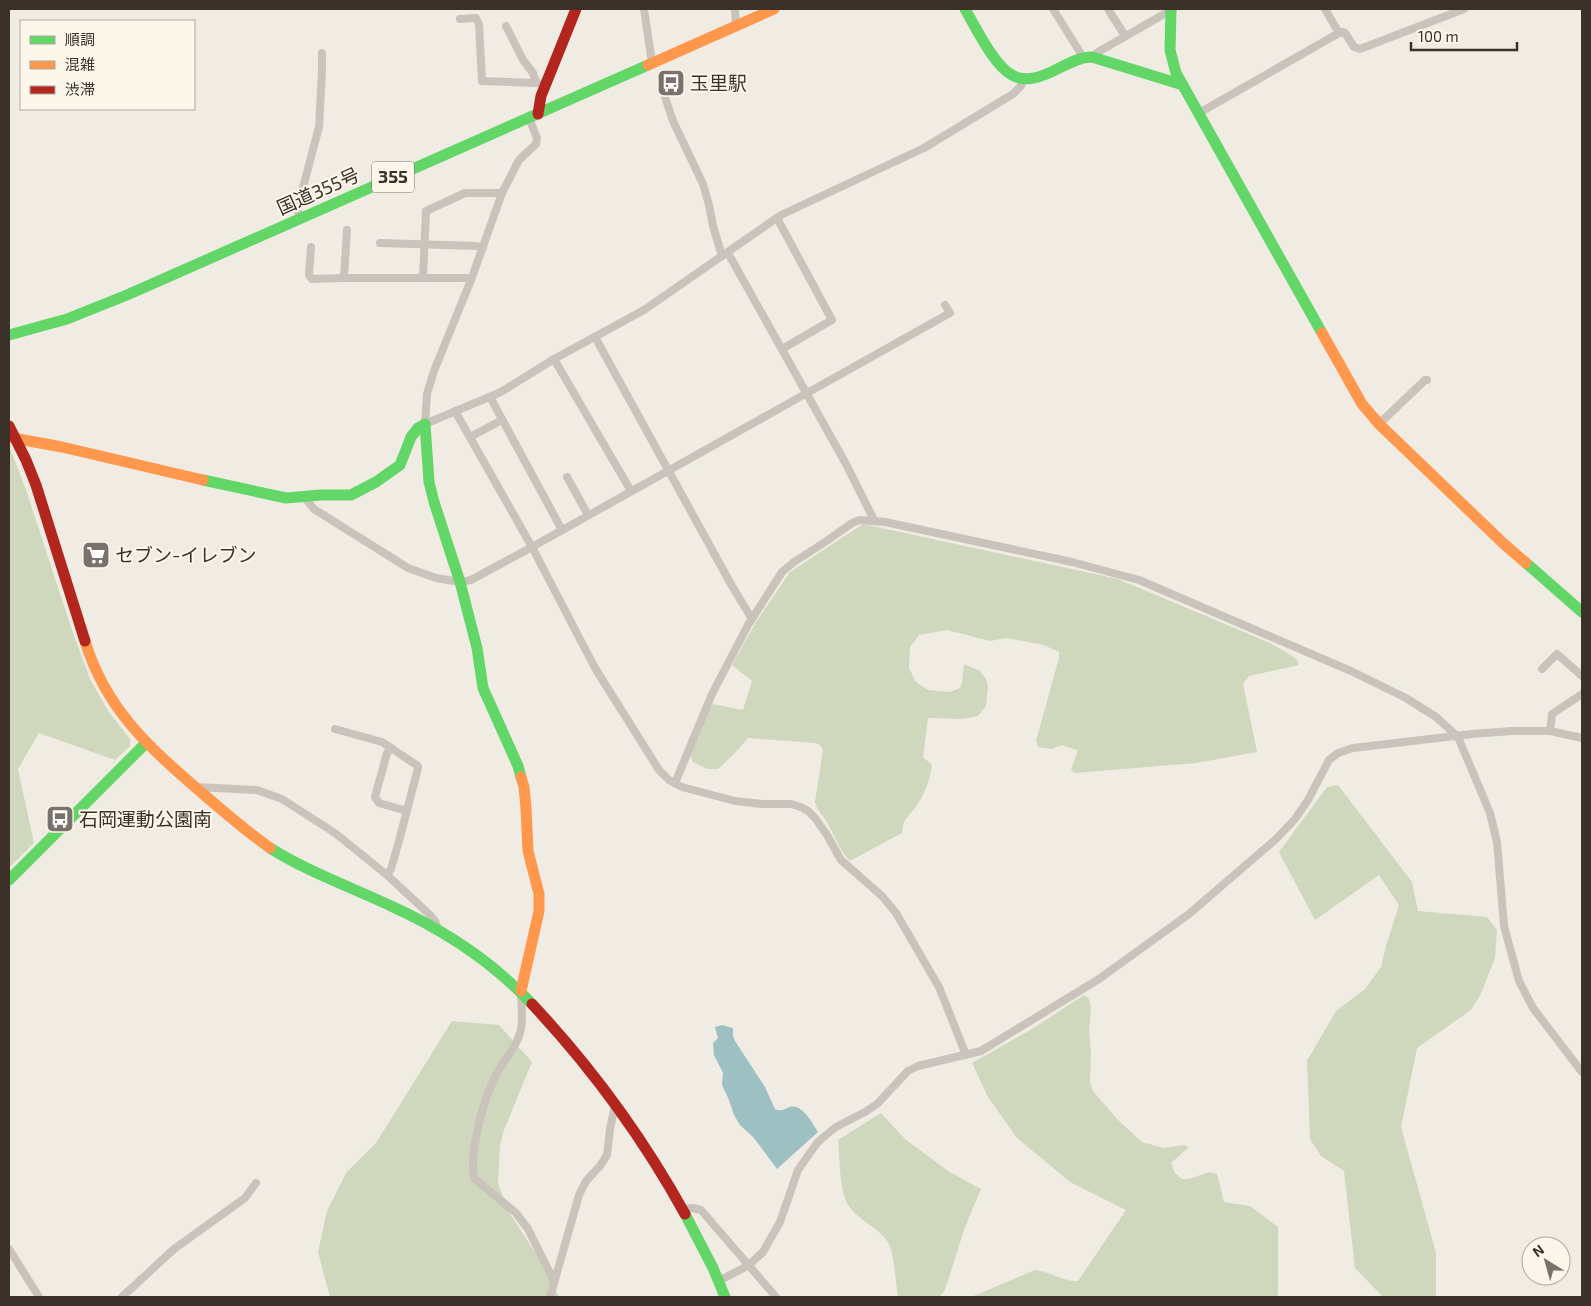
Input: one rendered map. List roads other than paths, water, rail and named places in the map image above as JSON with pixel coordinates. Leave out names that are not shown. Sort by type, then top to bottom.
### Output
[{"type":"main road","points":[[534,116],[538,107],[541,83],[576,9]]},
{"type":"main road","name":"国道355号","points":[[9,335],[37,328],[95,308],[774,9]]},
{"type":"main road","points":[[965,9],[1002,67],[1008,73],[1024,79],[1038,78],[1087,57],[1182,85]]},
{"type":"main road","points":[[1172,9],[1170,56],[1172,64],[1354,392],[1370,415],[1379,424],[1504,544],[1582,612]]},
{"type":"main road","points":[[13,438],[62,447],[285,498],[305,498],[318,495],[353,495],[392,472],[400,464],[412,434],[425,424],[430,482],[434,502],[460,582],[477,648],[483,688],[518,766],[525,797],[526,841],[539,894],[539,911],[521,991]]},
{"type":"main road","points":[[9,426],[36,485],[95,669],[118,709],[146,743],[251,835],[280,854],[406,912],[438,929],[483,958],[521,991],[556,1029],[615,1105],[649,1153],[683,1209],[725,1297]]},
{"type":"main road","points":[[9,880],[146,743]]},
{"type":"street","points":[[644,9],[652,62]]},
{"type":"street","points":[[735,9],[736,25]]},
{"type":"street","points":[[1053,9],[1087,57],[1172,9]]},
{"type":"street","points":[[1108,9],[1125,36]]},
{"type":"street","points":[[1325,9],[1339,33]]},
{"type":"street","points":[[1199,113],[1339,33],[1344,32],[1354,47],[1360,49],[1464,9]]},
{"type":"street","points":[[460,18],[476,18],[479,24],[482,81],[541,83]]},
{"type":"street","points":[[506,26],[523,60],[541,83]]},
{"type":"street","points":[[300,218],[297,210],[319,127],[322,53]]},
{"type":"street","points":[[534,116],[536,144],[519,160],[502,193],[471,280],[434,372],[427,394],[425,424],[490,397],[554,359],[644,310],[777,218],[817,197],[924,148],[1013,94],[1021,86],[1024,79]]},
{"type":"street","points":[[664,97],[673,121],[703,184],[713,226],[725,254],[807,393],[874,520]]},
{"type":"street","points":[[423,278],[426,211],[465,193],[502,193]]},
{"type":"street","points":[[777,218],[832,320],[782,349]]},
{"type":"street","points":[[344,278],[347,230]]},
{"type":"street","points":[[380,244],[477,246],[483,248]]},
{"type":"street","points":[[311,246],[309,275],[312,279],[467,278],[471,280]]},
{"type":"street","points":[[305,498],[314,509],[408,568],[436,578],[460,582],[471,580],[950,313],[945,306]]},
{"type":"street","points":[[595,337],[752,619]]},
{"type":"street","points":[[554,359],[631,491]]},
{"type":"street","points":[[1379,424],[1427,380]]},
{"type":"street","points":[[490,397],[562,530]]},
{"type":"street","points":[[456,411],[532,547],[595,668],[659,770],[664,776],[682,787],[735,801],[762,804],[791,804],[808,811],[827,834],[841,860],[882,896],[901,921],[939,987],[966,1055]]},
{"type":"street","points":[[470,437],[502,420]]},
{"type":"street","points":[[567,477],[588,515]]},
{"type":"street","points":[[675,783],[712,694],[752,619],[786,568],[852,523],[860,520],[874,520],[1072,562],[1139,580],[1382,686],[1406,698],[1436,717],[1458,737],[1485,798],[1494,826],[1504,926],[1519,981],[1533,1008],[1582,1072]]},
{"type":"street","points":[[1542,669],[1557,654],[1582,676]]},
{"type":"street","points":[[1550,731],[1552,714],[1582,694]]},
{"type":"street","points":[[335,729],[378,740],[418,766],[391,869],[387,875]]},
{"type":"street","points":[[719,1281],[749,1265],[763,1252],[780,1222],[798,1170],[817,1143],[836,1127],[877,1104],[908,1071],[918,1066],[981,1051],[1099,979],[1189,914],[1276,839],[1295,819],[1312,793],[1329,760],[1338,753],[1353,748],[1504,732],[1550,731],[1582,738]]},
{"type":"street","points":[[391,748],[387,753],[375,798],[379,803],[407,812]]},
{"type":"street","points":[[196,787],[257,790],[282,799],[335,833],[387,875],[430,915],[438,929]]},
{"type":"street","points":[[521,991],[522,1023],[520,1035],[491,1085],[486,1098],[473,1157],[473,1173],[474,1178],[516,1214],[528,1229],[554,1281]]},
{"type":"street","points":[[550,1297],[579,1195],[586,1181],[607,1155],[615,1105]]},
{"type":"street","points":[[122,1297],[174,1249],[245,1198],[256,1183]]},
{"type":"street","points":[[683,1209],[693,1208],[702,1210],[776,1297]]},
{"type":"street","points":[[9,1249],[39,1297]]},
{"type":"water","points":[[722,1025],[733,1028],[735,1041],[765,1087],[775,1109],[799,1108],[807,1115],[818,1132],[777,1169],[754,1138],[740,1125],[722,1085],[723,1073],[714,1055],[713,1043],[718,1038],[715,1027]]},
{"type":"place","name":"玉里駅","points":[[671,83]]},
{"type":"place","name":"セブン-イレブン","points":[[96,555]]},
{"type":"place","name":"石岡運動公園南","points":[[60,819]]}]
